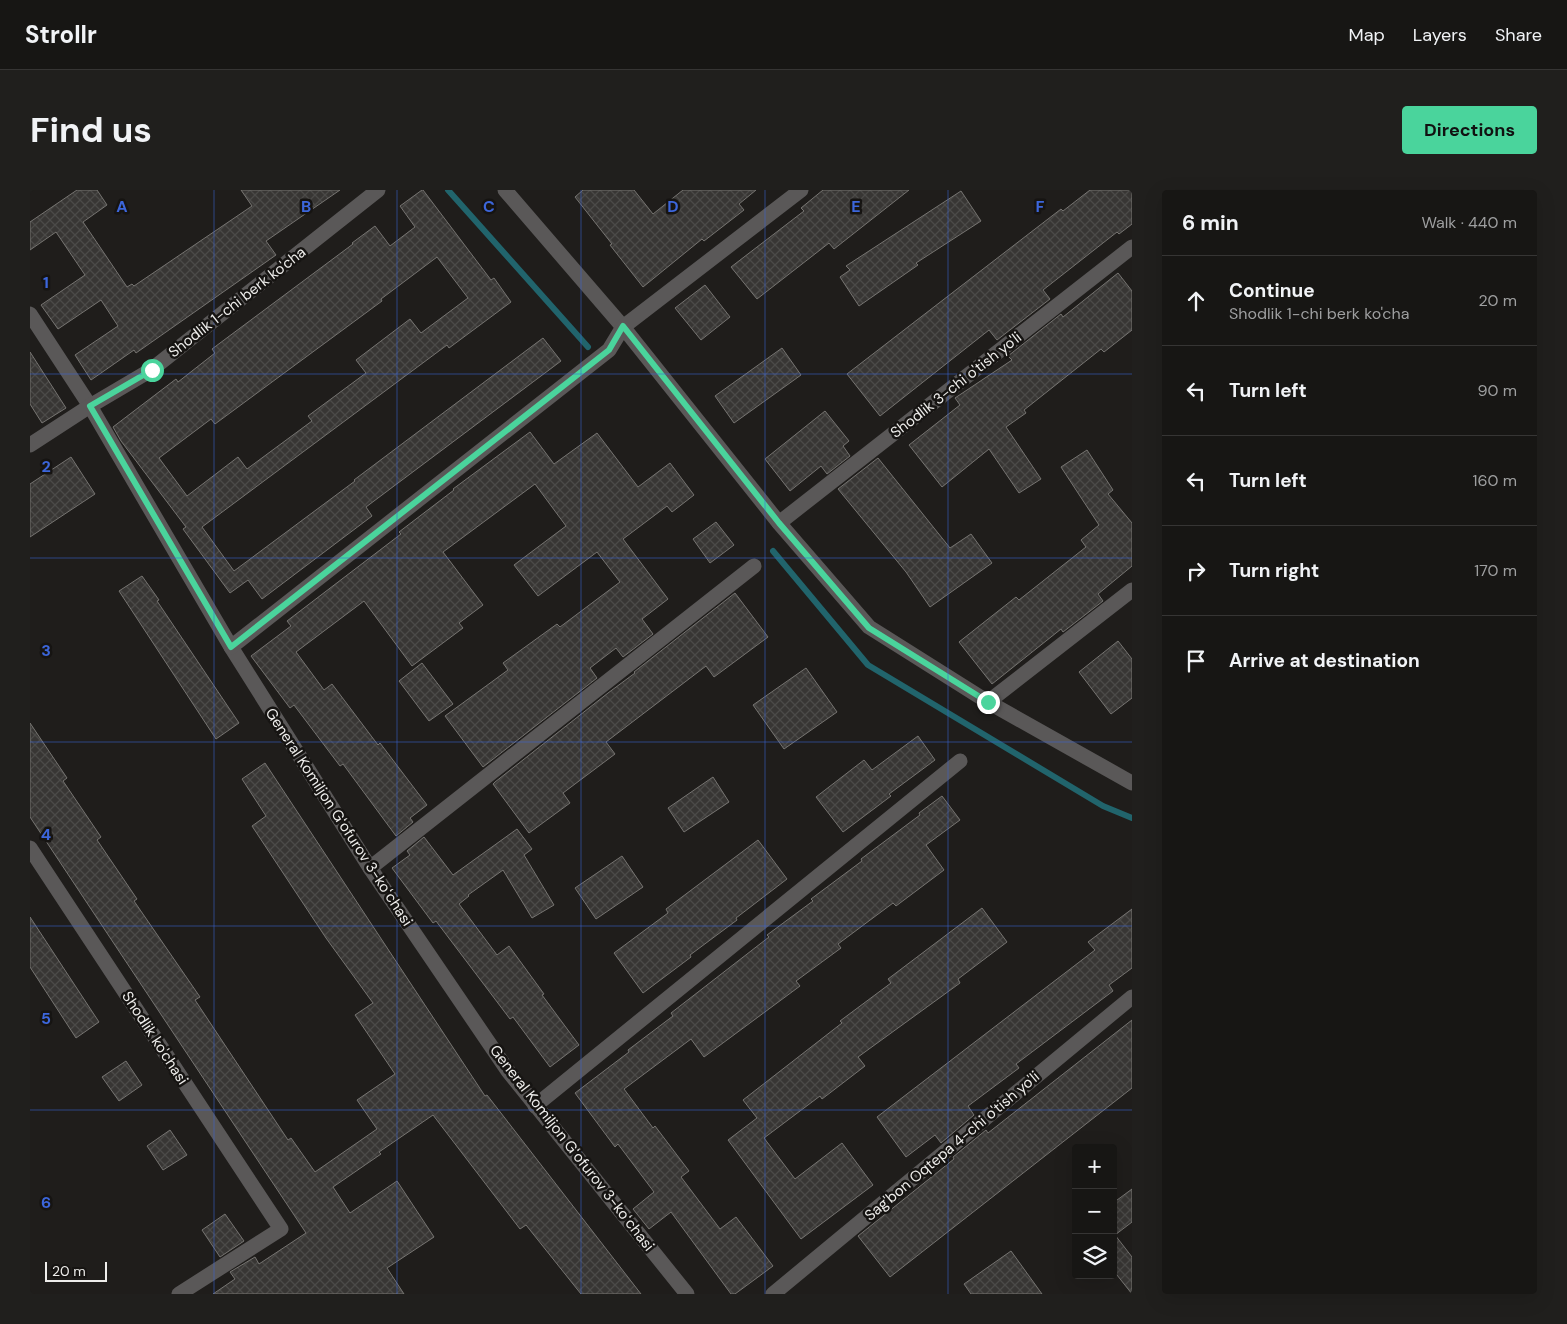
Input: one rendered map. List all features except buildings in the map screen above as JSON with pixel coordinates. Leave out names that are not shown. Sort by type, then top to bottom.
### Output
[{"type":"street","name":"Shodlik 1-chi berk ko'cha","points":[[30,445],[90,406],[152,370],[378,190]]},
{"type":"street","points":[[505,190],[623,326],[779,523],[869,628],[988,702],[1132,783]]},
{"type":"street","points":[[231,647],[609,350],[623,326],[801,190]]},
{"type":"street","name":"Shodlik 3-chi o'tish yo'li","points":[[779,523],[1132,247]]},
{"type":"street","name":"General Komiljon Gʻofurov 3-koʻchasi","points":[[30,314],[90,406],[231,647],[370,868],[508,1071],[687,1294]]},
{"type":"street","points":[[370,868],[754,566]]},
{"type":"street","points":[[988,702],[1132,590]]},
{"type":"street","points":[[535,1106],[960,761]]},
{"type":"street","name":"Shodlik ko'chasi","points":[[30,848],[281,1229],[179,1294]]},
{"type":"street","name":"Sag'bon Oqtepa 4-chi o'tish yo'li","points":[[773,1294],[1132,997]]},
{"type":"waterway","points":[[448,190],[588,347]]},
{"type":"waterway","points":[[773,551],[868,665],[1103,806],[1132,818]]},
{"type":"route","points":[[152,370],[90,406],[231,647],[609,350],[623,326],[779,523],[869,628],[988,702]]}]
